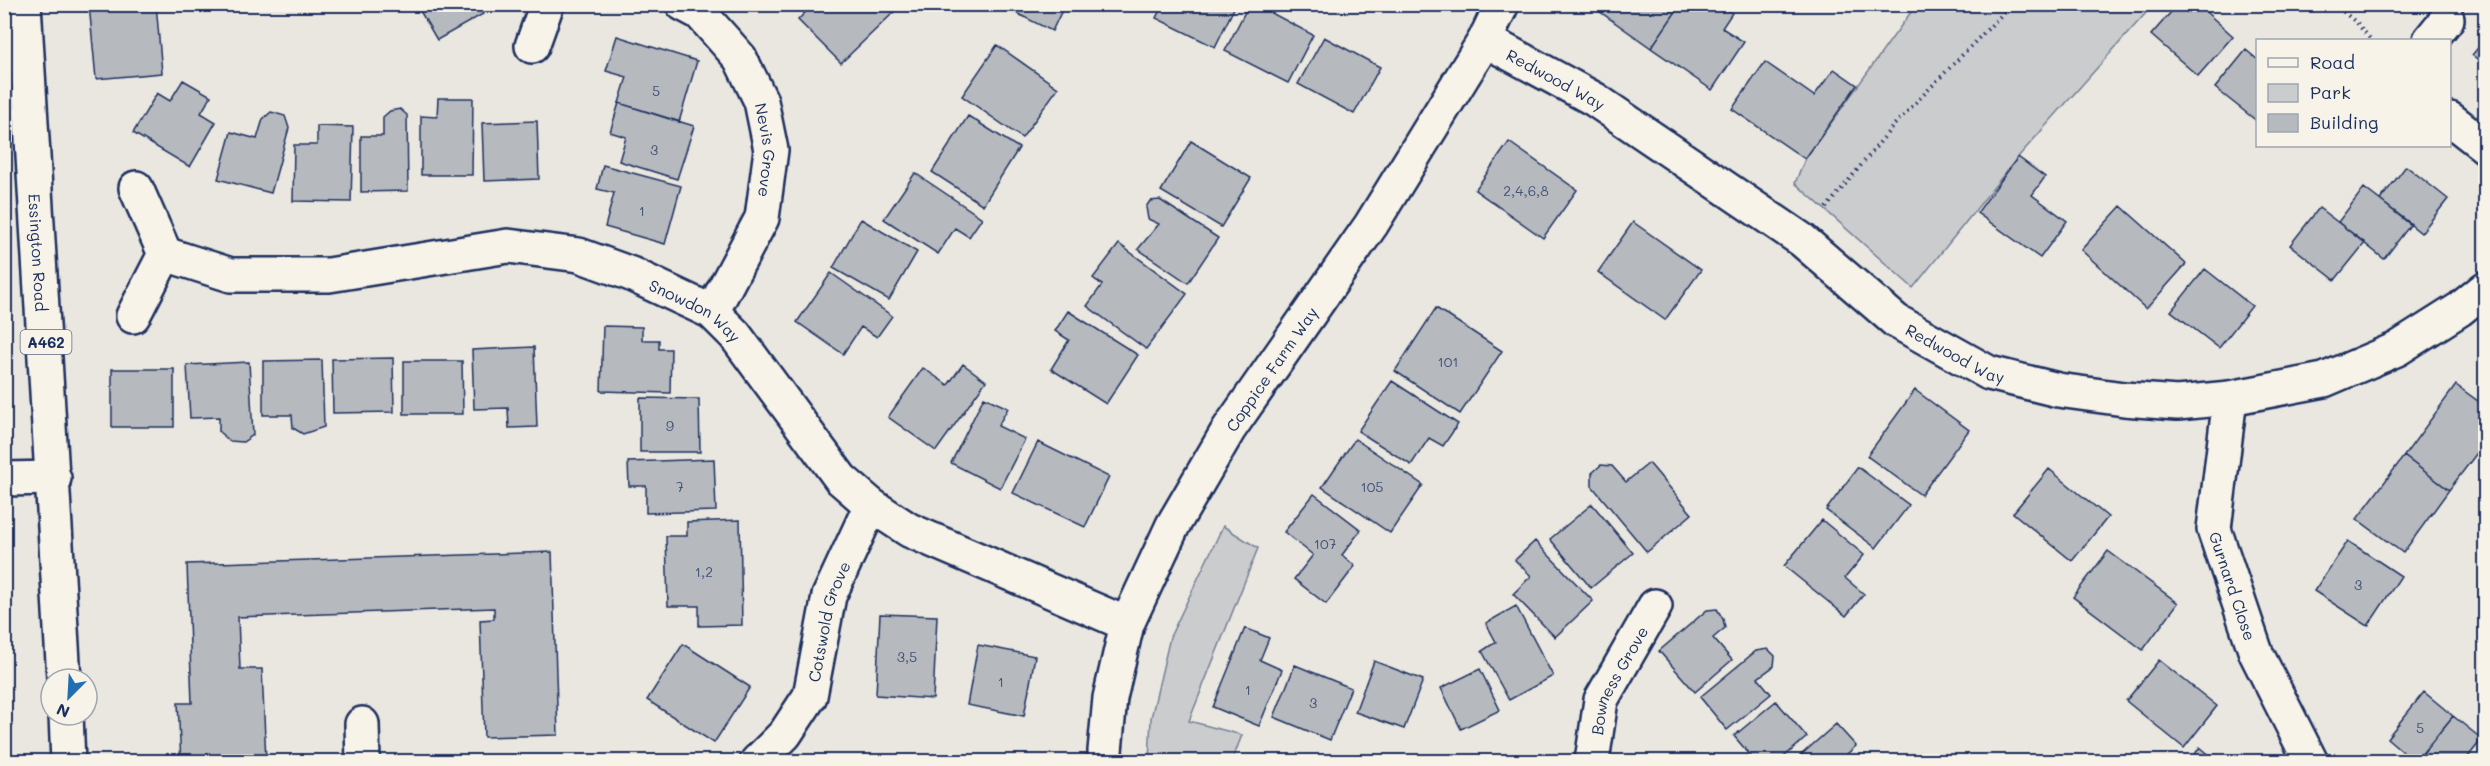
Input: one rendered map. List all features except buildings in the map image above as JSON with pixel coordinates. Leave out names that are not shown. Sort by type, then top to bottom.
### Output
[{"type":"street","name":"Essington Road","points":[[24,4],[54,478],[63,667]]},
{"type":"street","points":[[532,46],[547,4]]},
{"type":"street","name":"Nevis Grove","points":[[684,4],[700,13],[740,58],[761,101],[771,150],[762,218],[712,312]]},
{"type":"street","name":"Coppice Farm Way","points":[[1106,762],[1110,698],[1127,624],[1173,525],[1229,429],[1371,225],[1485,40],[1502,4]]},
{"type":"street","name":"Redwood Way","points":[[1485,40],[1594,99],[1802,240],[1896,321],[1989,373],[2058,390],[2124,399],[2177,403],[2230,398],[2324,380],[2397,349],[2460,309],[2486,288]]},
{"type":"street","points":[[2451,120],[2486,147]]},
{"type":"street","points":[[133,316],[165,254],[136,188]]},
{"type":"street","name":"Snowdon Way","points":[[165,254],[231,275],[329,275],[508,246],[579,255],[631,274],[712,312],[735,335],[841,479],[871,505],[909,530],[1127,624]]},
{"type":"street","name":"Gurnard Close","points":[[2230,398],[2214,529],[2256,653],[2311,762]]},
{"type":"street","points":[[4,479],[54,478]]},
{"type":"street","name":"Cotswold Grove","points":[[757,762],[785,734],[810,696],[830,596],[871,505]]},
{"type":"street","name":"Bowness Grove","points":[[1592,761],[1601,700],[1655,606]]},
{"type":"street","points":[[362,724],[363,762]]},
{"type":"street","points":[[67,727],[68,762]]},
{"type":"path","points":[[1802,240],[1894,124],[2012,4]]},
{"type":"path","points":[[2334,4],[2357,23],[2370,39]]},
{"type":"green space","points":[[1916,5],[2153,5],[2018,157],[1913,288],[1795,183],[1805,159]]},
{"type":"green space","points":[[1223,526],[1258,548],[1189,721],[1242,735],[1232,761],[1149,761],[1151,718],[1170,637]]}]
